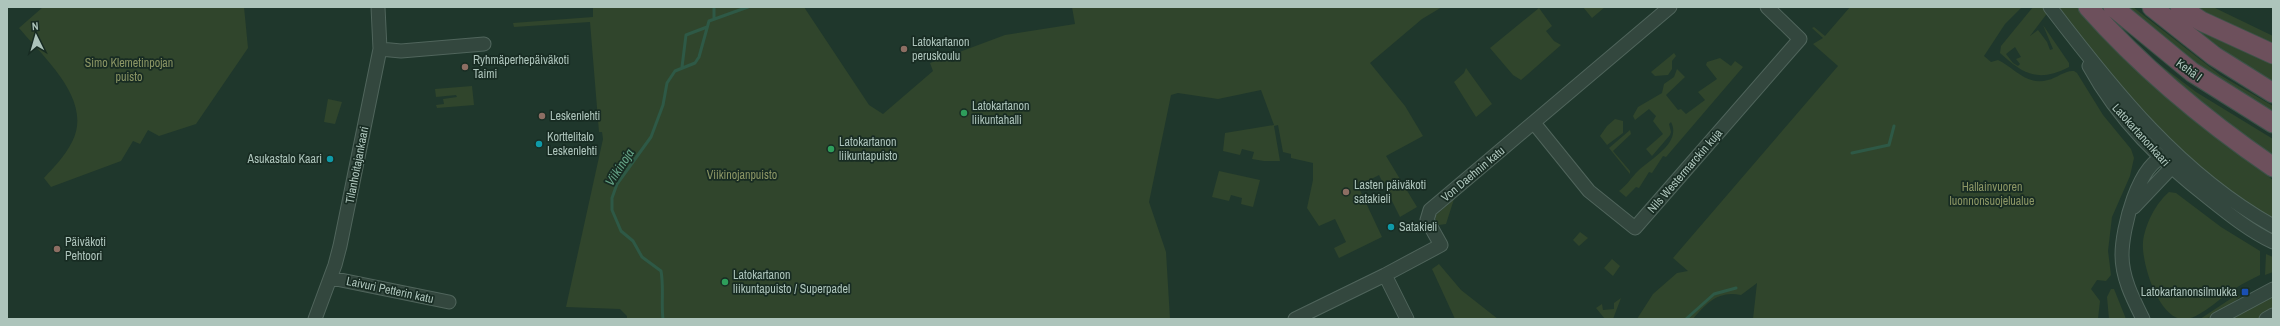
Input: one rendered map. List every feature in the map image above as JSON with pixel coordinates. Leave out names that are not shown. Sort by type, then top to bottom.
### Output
[{"type":"highway","points":[[2088,7],[2139,61],[2198,112],[2273,167]]},
{"type":"highway","name":"Kehä I","points":[[2113,7],[2192,72],[2273,123]]},
{"type":"highway","points":[[2152,7],[2214,56],[2273,93]]},
{"type":"highway","points":[[2180,7],[2201,21],[2273,54]]},
{"type":"street","name":"Tilanhoitajankaari","points":[[315,319],[331,278],[340,246],[380,49],[378,7]]},
{"type":"street","name":"Von Daehnin katu","points":[[1303,317],[1441,245],[1427,220],[1430,210],[1670,7]]},
{"type":"street","name":"Nils Westermarckin kuja","points":[[1534,123],[1589,191],[1636,228],[1800,39],[1767,7]]},
{"type":"street","name":"Latokartanonkaari","points":[[2050,7],[2132,110],[2173,154],[2241,208],[2273,226]]},
{"type":"street","name":"Latokartanonkaari","points":[[2071,35],[2099,85],[2123,118],[2159,157],[2234,218],[2273,242]]},
{"type":"street","points":[[380,49],[401,51],[484,44]]},
{"type":"street","points":[[2131,210],[2171,168],[2173,154],[2159,157],[2140,179],[2124,233],[2122,256],[2126,280],[2143,319]]},
{"type":"street","points":[[1385,275],[1407,319]]},
{"type":"street","name":"Laivuri Petterin katu","points":[[331,278],[449,302]]},
{"type":"street","points":[[2217,319],[2273,289]]},
{"type":"street","points":[[2134,301],[2152,319]]},
{"type":"street","points":[[2266,319],[2273,315]]},
{"type":"green space","name":"Simo Klemetinpojan puisto","points":[[43,7],[244,7],[248,48],[196,124],[159,136],[148,130],[140,144],[133,141],[121,161],[51,187],[44,178],[63,157],[72,142],[77,126],[76,111],[71,95],[63,80],[19,28]]},
{"type":"green space","name":"Viikinojanpuisto","points":[[593,7],[804,7],[869,105],[883,114],[933,71],[930,63],[1005,35],[1075,24],[1072,7],[1442,7],[1422,19],[1370,63],[1405,106],[1423,136],[1386,156],[1417,207],[1400,217],[1379,175],[1358,186],[1382,237],[1339,258],[1334,248],[1346,242],[1335,219],[1319,226],[1307,208],[1313,180],[1313,163],[1291,158],[1291,154],[1283,152],[1278,125],[1274,126],[1280,161],[1252,159],[1254,152],[1242,149],[1240,155],[1223,151],[1225,133],[1274,125],[1261,90],[1218,99],[1178,93],[1171,95],[1149,202],[1166,252],[1170,319],[627,319],[627,316],[620,309],[566,307],[603,139],[602,132],[599,132],[590,22],[514,27],[513,23],[593,17]]},
{"type":"green space","points":[[1583,7],[1605,7],[1592,18]]},
{"type":"green space","name":"Hallainvuoren luonnonsuojelualue","points":[[1850,7],[2022,7],[2005,24],[1984,56],[1991,62],[1998,60],[2004,63],[2021,75],[2033,81],[2048,80],[2071,71],[2077,73],[2103,115],[2131,149],[2134,158],[2130,176],[2112,217],[2108,251],[2111,275],[2106,281],[2097,280],[2091,289],[2100,301],[2098,319],[1753,319],[1757,283],[1741,295],[1726,294],[1714,299],[1708,303],[1693,319],[1637,319],[1653,294],[1677,273],[1688,271],[1673,258],[1838,66],[1813,44],[1823,38],[1812,28],[1814,27],[1825,36]]},
{"type":"green space","points":[[2033,7],[2052,7],[2030,36],[2038,30],[2047,42],[2050,50],[2053,49],[2043,25],[2069,63],[2069,67],[2048,75],[2032,74],[2016,66],[2000,53],[2001,46]],"holes":[[[2015,47],[2021,57],[2016,59],[2020,64],[2018,66],[2013,63],[2006,54]]]},
{"type":"green space","points":[[2057,7],[2079,7],[2148,77],[2222,142],[2273,180],[2273,220],[2218,184],[2140,113]]},
{"type":"green space","points":[[2123,7],[2133,7],[2220,75],[2273,106],[2273,115],[2217,82]]},
{"type":"green space","points":[[2194,7],[2213,7],[2273,36],[2273,46]]},
{"type":"green space","points":[[1539,8],[1552,26],[1546,31],[1554,41],[1561,45],[1521,80],[1513,75],[1490,48]]},
{"type":"green space","points":[[2176,16],[2273,60],[2273,81],[2235,58]]},
{"type":"green space","points":[[2142,51],[2196,92],[2273,139],[2273,162],[2239,139]]},
{"type":"green space","points":[[1674,53],[1676,56],[1672,61],[1672,69],[1668,75],[1655,76],[1651,72]]},
{"type":"green space","points":[[1720,58],[1731,66],[1735,61],[1743,67],[1666,157],[1663,156],[1652,173],[1649,172],[1639,188],[1636,187],[1626,197],[1619,191],[1638,171],[1669,144],[1673,130],[1671,122],[1669,124],[1671,132],[1670,135],[1652,156],[1646,149],[1663,134],[1653,121],[1656,116],[1649,109],[1635,120],[1633,116],[1638,107],[1662,93],[1664,84],[1674,77],[1677,69],[1685,77],[1666,95],[1678,110],[1681,109],[1686,114],[1705,100],[1698,92],[1717,79],[1706,65],[1707,62]]},
{"type":"green space","points":[[1466,68],[1492,104],[1476,117],[1454,82],[1464,73]]},
{"type":"green space","points":[[472,86],[474,105],[437,108],[436,105],[444,104],[443,99],[457,97],[456,95],[436,97],[435,89]]},
{"type":"green space","points":[[328,99],[342,102],[335,124],[324,122]]},
{"type":"green space","points":[[1615,119],[1623,121],[1623,133],[1607,145],[1600,136],[1607,126]]},
{"type":"green space","points":[[1630,130],[1631,134],[1613,151],[1630,171],[1630,174],[1609,148]]},
{"type":"green space","points":[[1219,171],[1260,180],[1253,207],[1241,204],[1242,198],[1231,195],[1229,201],[1212,197]]},
{"type":"green space","points":[[2169,192],[2176,193],[2221,227],[2260,251],[2260,275],[2239,286],[2206,310],[2187,319],[2177,318],[2168,312],[2161,302],[2149,277],[2143,252],[2144,235],[2152,214]]},
{"type":"green space","points":[[1454,199],[1446,224],[1439,225],[1436,222],[1435,216]]},
{"type":"green space","points":[[1580,232],[1588,238],[1579,246],[1573,240]]},
{"type":"green space","points":[[2266,254],[2273,257],[2273,272],[2265,275]]},
{"type":"green space","points":[[1612,259],[1620,266],[1613,276],[1604,268]]},
{"type":"green space","points":[[1439,264],[1461,290],[1498,319],[1455,319],[1432,269]]},
{"type":"green space","points":[[2111,289],[2114,289],[2126,319],[2109,319],[2107,297]]},
{"type":"green space","points":[[2238,294],[2240,297],[2221,312],[2211,317],[2200,319]]},
{"type":"green space","points":[[2273,294],[2273,311],[2257,319],[2225,319]]},
{"type":"green space","points":[[1621,298],[1613,319],[1605,319],[1596,308],[1602,304],[1603,310],[1614,309],[1614,303]]},
{"type":"waterway","points":[[714,7],[714,18]]},
{"type":"waterway","name":"Viikinoja","points":[[663,319],[661,271],[642,257],[633,241],[621,231],[612,210],[612,198],[617,184],[651,137],[663,105],[667,83],[675,71],[695,63],[699,57],[709,21],[748,7]]},
{"type":"waterway","name":"Viikinoja","points":[[682,67],[686,35],[707,27]]},
{"type":"waterway","points":[[1852,153],[1889,145],[1894,126]]},
{"type":"waterway","points":[[1686,319],[1714,294],[1736,288]]},
{"type":"place","name":"Latokartanon peruskoulu","points":[[904,49]]},
{"type":"place","name":"Ryhmäperhepäiväkoti Taimi","points":[[465,67]]},
{"type":"place","name":"Latokartanon liikuntahalli","points":[[964,113]]},
{"type":"place","name":"Leskenlehti","points":[[542,116]]},
{"type":"place","name":"Korttelitalo Leskenlehti","points":[[539,144]]},
{"type":"place","name":"Latokartanon liikuntapuisto","points":[[831,149]]},
{"type":"place","name":"Asukastalo Kaari","points":[[330,159]]},
{"type":"place","name":"Lasten päiväkoti satakieli","points":[[1346,192]]},
{"type":"place","name":"Satakieli","points":[[1391,227]]},
{"type":"place","name":"Päiväkoti Pehtoori","points":[[57,249]]},
{"type":"place","name":"Latokartanon liikuntapuisto / Superpadel","points":[[725,282]]},
{"type":"place","name":"Latokartanonsilmukka","points":[[2245,292]]}]
